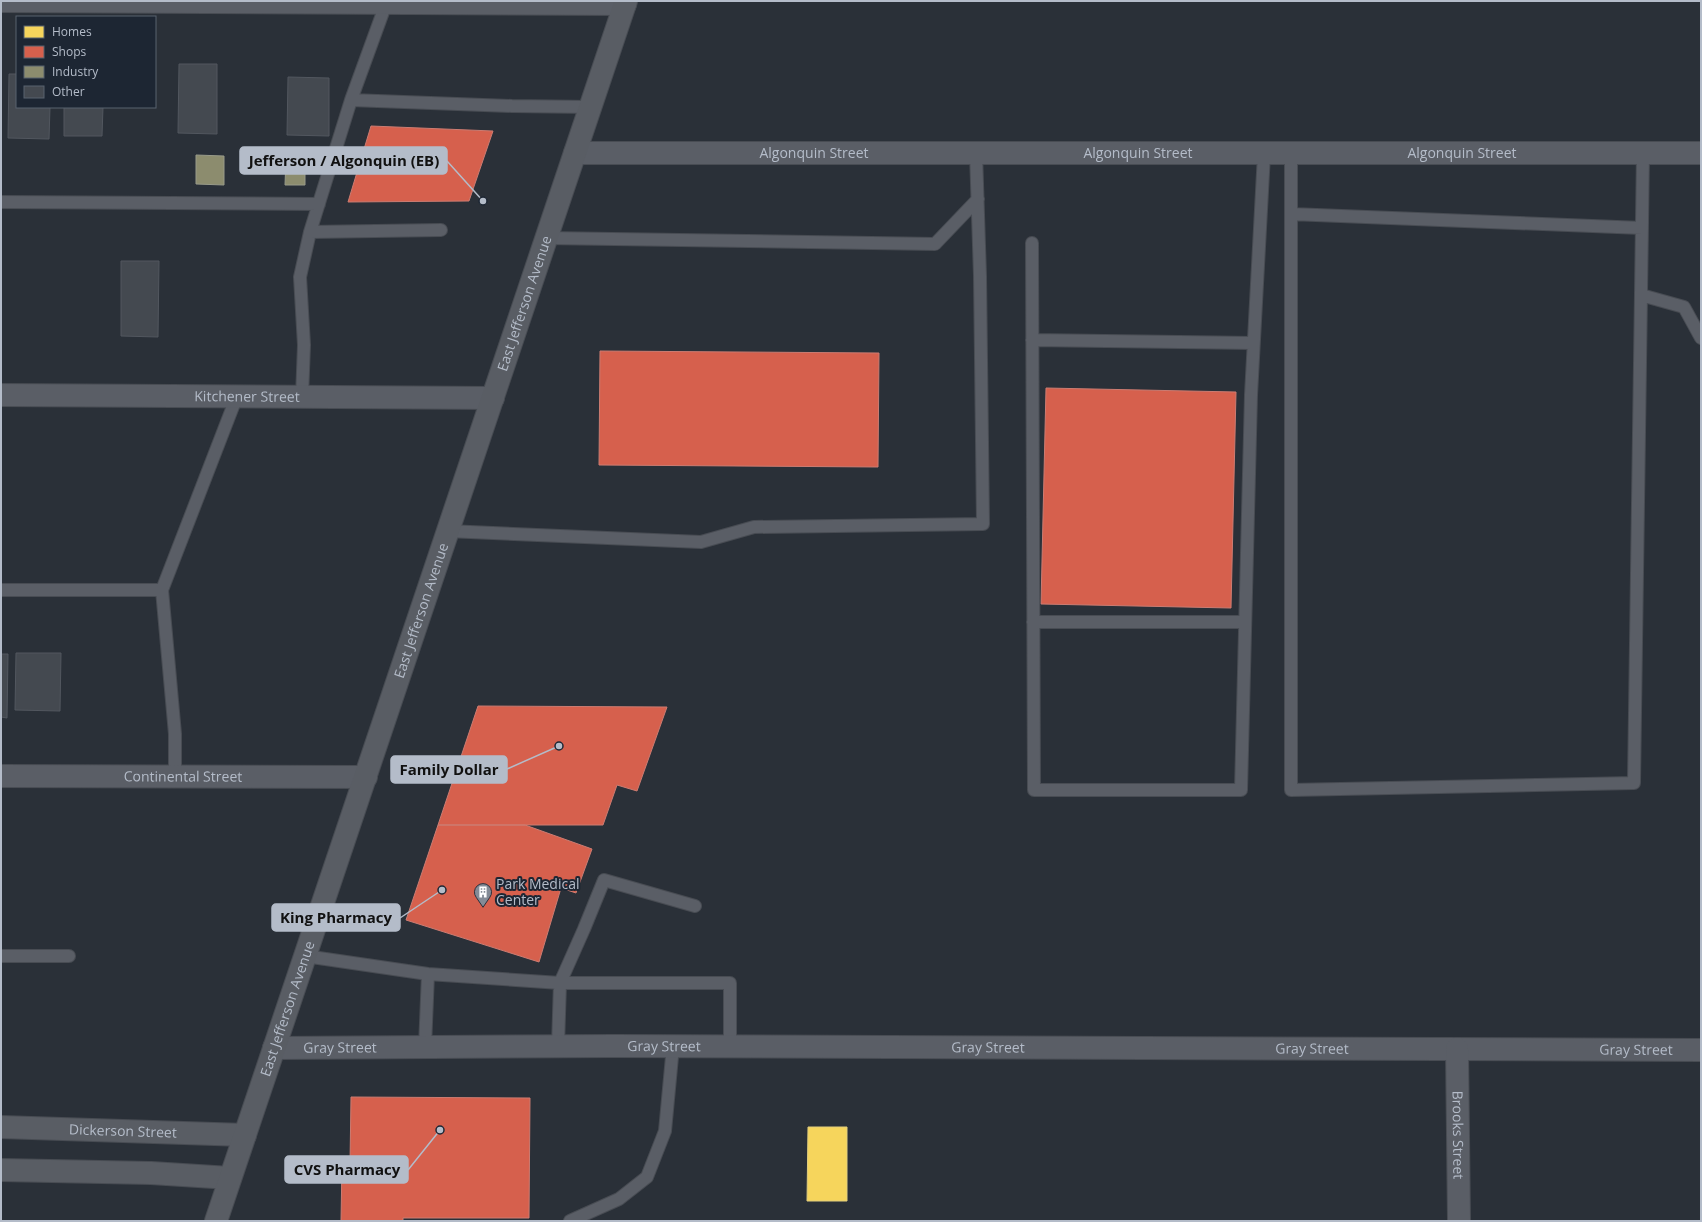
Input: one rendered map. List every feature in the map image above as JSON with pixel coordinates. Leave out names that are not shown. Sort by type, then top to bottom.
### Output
[{"type":"main road","name":"East Jefferson Avenue","points":[[216,1221],[626,2]]},
{"type":"main road","name":"Dickerson Street","points":[[1,1127],[245,1135]]},
{"type":"main road","points":[[1,1170],[151,1173],[230,1178]]},
{"type":"street","points":[[1,1],[626,2]]},
{"type":"street","name":"Algonquin Street","points":[[575,154],[1701,154]]},
{"type":"street","name":"Kitchener Street","points":[[1,395],[493,398]]},
{"type":"street","name":"Continental Street","points":[[1,776],[366,776]]},
{"type":"street","name":"Gray Street","points":[[274,1048],[730,1046],[1701,1050]]},
{"type":"street","name":"Brooks Street","points":[[1457,1049],[1459,1221]]},
{"type":"lane","points":[[302,397],[304,344],[300,277],[310,232],[351,100],[387,2]]},
{"type":"lane","points":[[351,100],[512,106],[591,107]]},
{"type":"lane","points":[[1291,154],[1291,790],[1634,783],[1643,153]]},
{"type":"lane","points":[[447,531],[701,542],[754,527],[983,524],[980,276],[976,154]]},
{"type":"lane","points":[[1032,243],[1034,790],[1241,790],[1253,343],[1264,154]]},
{"type":"lane","points":[[546,238],[935,244],[978,199]]},
{"type":"lane","points":[[1,202],[319,204]]},
{"type":"lane","points":[[1290,214],[1642,228]]},
{"type":"lane","points":[[310,232],[441,230]]},
{"type":"lane","points":[[1641,295],[1684,307],[1701,338]]},
{"type":"lane","points":[[1032,340],[1253,343]]},
{"type":"lane","points":[[176,776],[175,734],[162,590],[237,396]]},
{"type":"lane","points":[[1,590],[162,590]]},
{"type":"lane","points":[[1034,622],[1245,622]]},
{"type":"lane","points":[[558,1046],[560,983],[604,880],[695,906]]},
{"type":"lane","points":[[1,956],[69,956]]},
{"type":"lane","points":[[305,956],[428,974],[560,983],[730,983],[730,1046]]},
{"type":"lane","points":[[425,1047],[428,974]]},
{"type":"lane","points":[[570,1221],[618,1199],[647,1177],[665,1131],[673,1046]]},
{"type":"building: Homes","points":[[808,1127],[847,1127],[847,1201],[807,1201]]},
{"type":"building: Shops","points":[[371,126],[493,131],[469,201],[348,202]]},
{"type":"building: Shops","points":[[600,351],[879,353],[878,467],[599,465]]},
{"type":"building: Shops","points":[[1046,388],[1236,392],[1231,608],[1041,604]]},
{"type":"building: Shops","points":[[478,706],[667,707],[637,791],[617,785],[603,825],[438,825]]},
{"type":"building: Shops","name":"Park Medical Center","points":[[438,825],[525,825],[592,849],[576,893],[561,888],[539,962],[406,920]]},
{"type":"building: Shops","points":[[351,1097],[530,1098],[529,1218],[403,1218],[403,1221],[341,1221],[342,1163],[350,1163]]},
{"type":"building: Industry","points":[[196,155],[224,156],[224,185],[196,184]]},
{"type":"building: Industry","points":[[286,157],[305,157],[305,185],[285,185]]},
{"type":"building: Other","points":[[179,64],[217,64],[217,134],[178,133]]},
{"type":"building: Other","points":[[9,74],[16,74],[16,108],[50,108],[49,139],[8,138]]},
{"type":"building: Other","points":[[288,77],[329,78],[329,136],[287,135]]},
{"type":"building: Other","points":[[64,108],[103,108],[102,136],[64,136]]},
{"type":"building: Other","points":[[121,261],[159,261],[158,337],[121,336]]},
{"type":"building: Other","points":[[16,653],[61,653],[60,711],[15,710]]},
{"type":"building: Other","points":[[1,654],[8,654],[7,718],[1,717]]},
{"type":"place","name":"Jefferson / Algonquin (EB)","points":[[483,201]]},
{"type":"place","name":"Family Dollar","points":[[559,746]]},
{"type":"place","name":"King Pharmacy","points":[[442,890]]},
{"type":"place","name":"Park Medical Center","points":[[483,907]]},
{"type":"place","name":"CVS Pharmacy","points":[[440,1130]]}]
